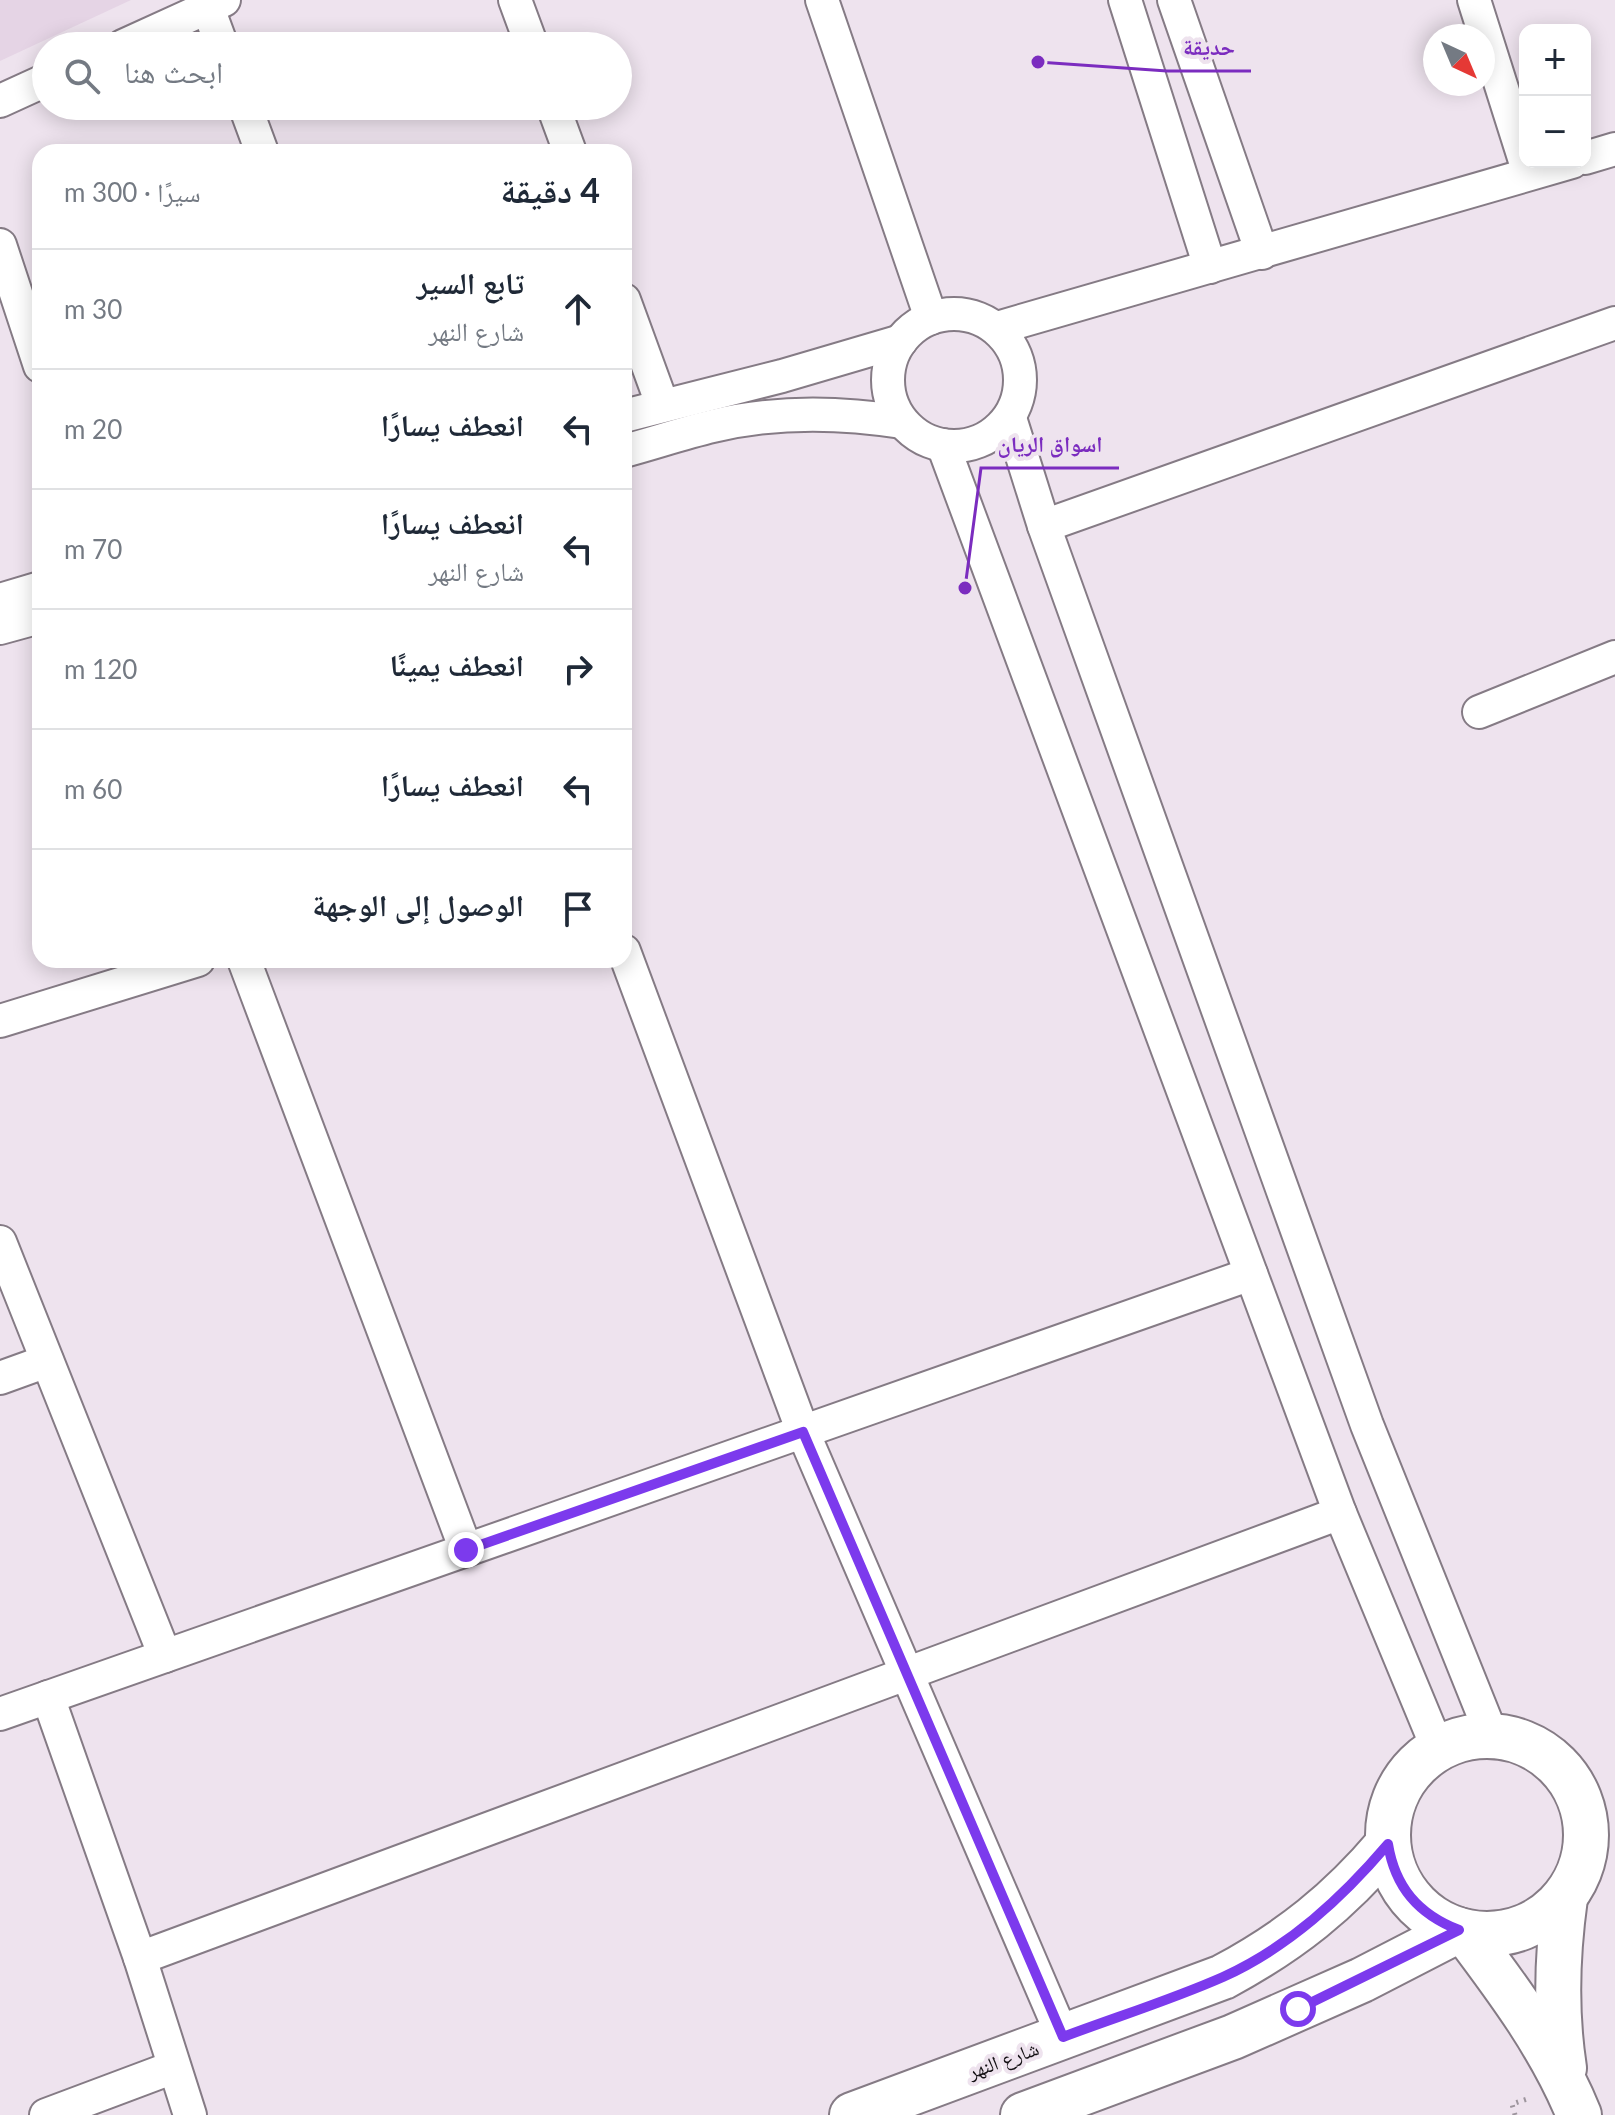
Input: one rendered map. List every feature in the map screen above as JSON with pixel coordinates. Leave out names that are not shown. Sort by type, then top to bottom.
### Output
[{"type":"main road","points":[[1615,1791],[1559,1766],[1529,1745],[1492,1736],[1464,1739],[1438,1749],[1422,1760],[1399,1790],[1392,1807],[1388,1844],[1396,1877],[1428,1915],[1462,1931],[1484,1934],[1519,1929],[1536,1921],[1615,1857]]},
{"type":"main road","points":[[1559,1766],[1580,1800],[1585,1826],[1584,1853],[1567,1894],[1558,1945],[1560,2039],[1573,2101]]},
{"type":"main road","name":"شارع النهر","points":[[852,2115],[1223,1977],[1254,1960],[1322,1913],[1357,1880],[1388,1844]]},
{"type":"main road","points":[[1462,1931],[1519,2007],[1573,2101]]},
{"type":"main road","points":[[1023,2115],[1233,2037],[1362,1980],[1462,1931]]},
{"type":"street","points":[[515,0],[527,32]]},
{"type":"street","points":[[822,0],[931,318]]},
{"type":"street","points":[[1125,0],[1210,267]]},
{"type":"street","points":[[1174,0],[1262,253]]},
{"type":"street","points":[[1474,0],[1519,144]]},
{"type":"street","points":[[154,32],[216,4],[220,32]]},
{"type":"street","points":[[0,101],[32,86]]},
{"type":"street","points":[[250,120],[259,144]]},
{"type":"street","points":[[558,120],[567,144]]},
{"type":"street","points":[[1591,156],[1615,149]]},
{"type":"street","points":[[997,328],[1262,253],[1520,168]]},
{"type":"street","points":[[0,245],[32,342]]},
{"type":"street","points":[[948,314],[965,315],[997,328],[1016,356],[1020,373],[1020,389],[1010,418],[985,439],[957,446],[928,441],[902,422],[894,408],[888,377],[892,358],[901,341],[914,327],[948,314]]},
{"type":"street","points":[[632,322],[662,404]]},
{"type":"street","points":[[1044,526],[1615,323]]},
{"type":"street","points":[[632,413],[782,376],[901,341]]},
{"type":"street","points":[[632,449],[713,426],[769,417],[829,414],[902,422]]},
{"type":"street","points":[[1010,418],[1044,526],[1367,1425],[1492,1736]]},
{"type":"street","points":[[943,445],[1340,1513],[1438,1749]]},
{"type":"street","points":[[0,600],[32,590]]},
{"type":"street","points":[[0,628],[32,619]]},
{"type":"street","points":[[1479,712],[1615,657]]},
{"type":"street","points":[[0,1021],[172,968]]},
{"type":"street","points":[[247,968],[466,1550]]},
{"type":"street","points":[[630,968],[803,1432],[1063,2037]]},
{"type":"street","points":[[3,1257],[165,1656]]},
{"type":"street","points":[[0,1714],[1251,1274]]},
{"type":"street","points":[[0,1378],[47,1361]]},
{"type":"street","points":[[140,1958],[1340,1513]]},
{"type":"street","points":[[48,1697],[140,1958],[190,2115]]},
{"type":"street","points":[[46,2115],[174,2067]]},
{"type":"path","points":[[1512,2104],[1515,2115]]},
{"type":"shaded area","points":[[0,0],[131,0],[62,32],[32,32],[32,46],[0,61]]},
{"type":"place","name":"حديقة","points":[[1038,62]]},
{"type":"place","name":"اسواق الريان","points":[[965,588]]},
{"type":"route","points":[[466,1550],[803,1432],[1063,2037],[1223,1977],[1254,1960],[1313,1920],[1340,1897],[1388,1844],[1396,1877],[1405,1891],[1428,1915],[1459,1930],[1298,2009]]}]
